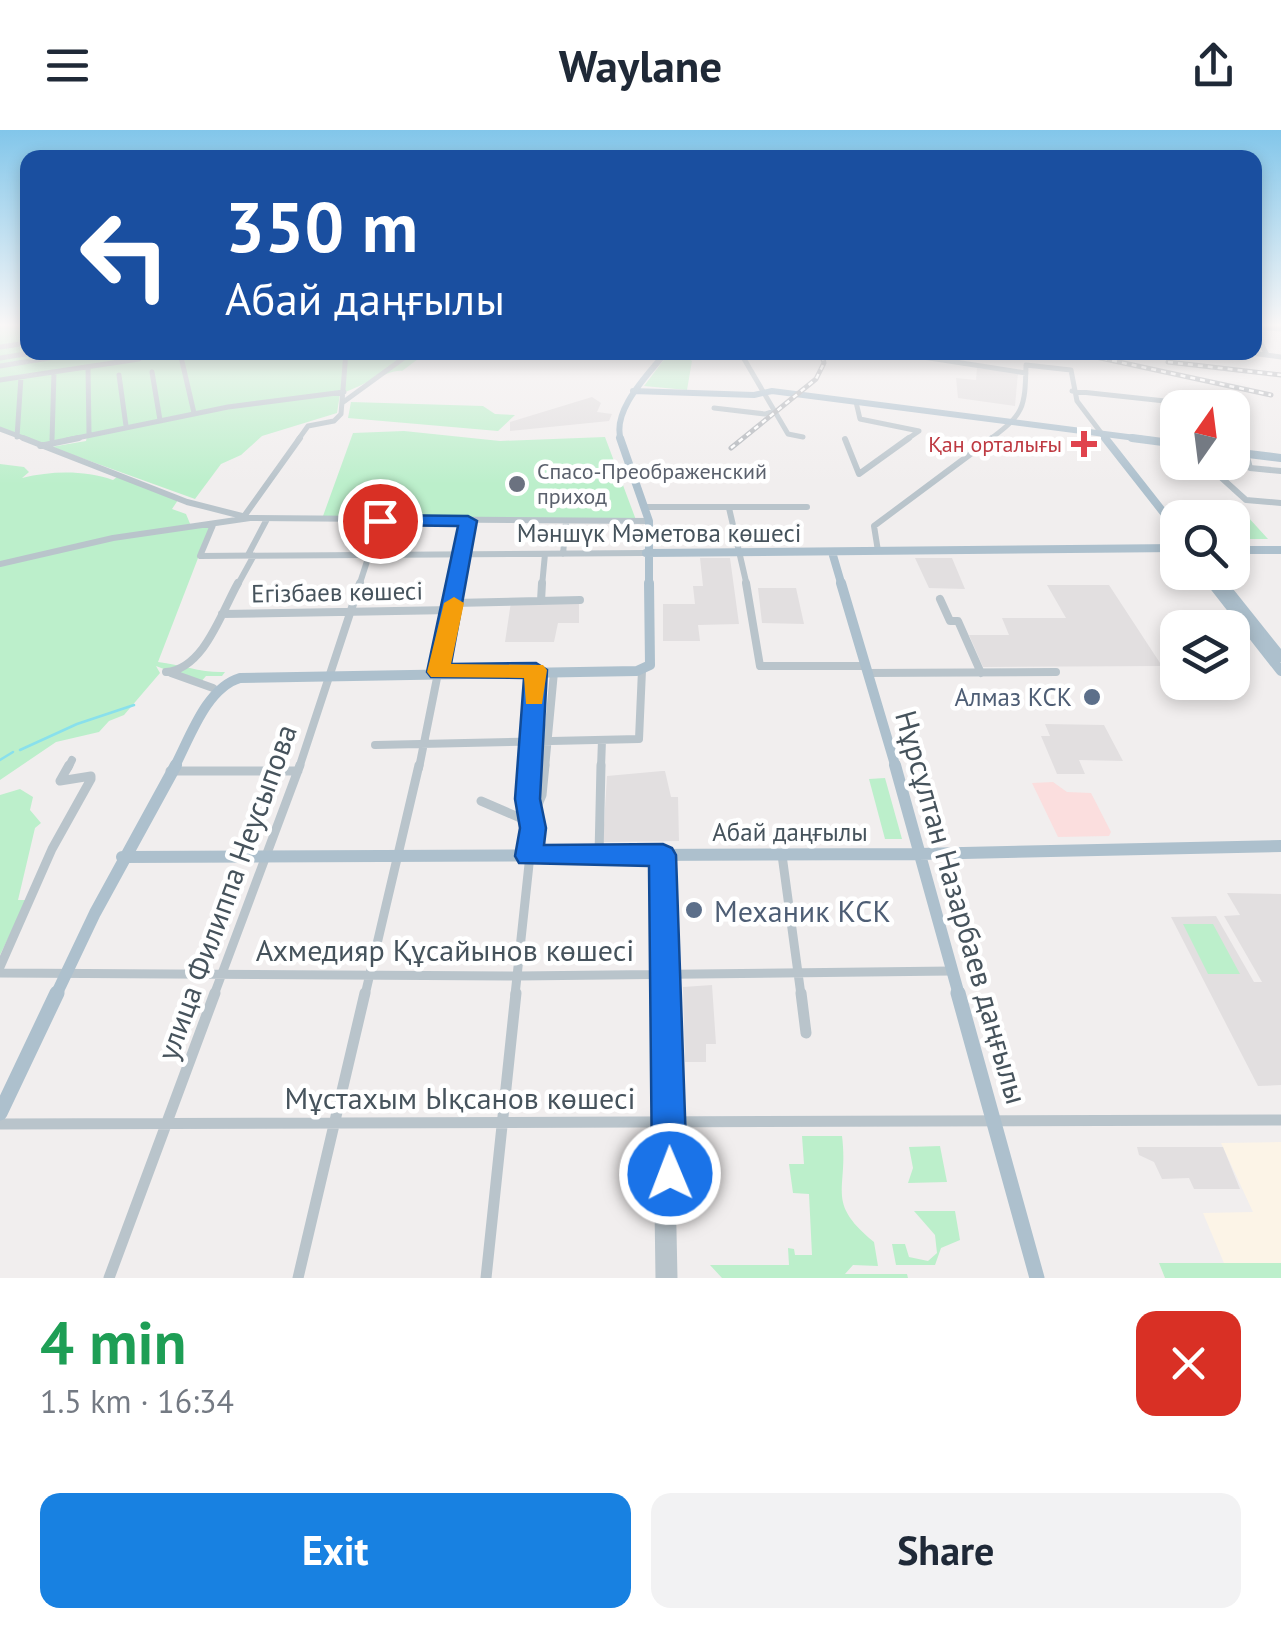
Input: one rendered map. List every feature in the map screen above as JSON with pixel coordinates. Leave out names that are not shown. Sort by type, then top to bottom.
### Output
[{"type":"main road","points":[[644,377],[618,412],[613,430],[647,522]]},
{"type":"main road","points":[[633,391],[763,393],[1160,442]]},
{"type":"main road","points":[[1102,434],[1160,509]]},
{"type":"main road","points":[[1250,454],[1281,458]]},
{"type":"main road","points":[[0,1096],[122,857],[213,693],[230,679],[240,678],[642,668],[648,660],[647,522],[646,507],[635,488]]},
{"type":"main road","name":"Мәншүк Мәметова көшесі","points":[[648,553],[1160,550]]},
{"type":"main road","points":[[1250,550],[1281,550]]},
{"type":"main road","name":"Нұрсұлтан Назарбаев даңғылы","points":[[832,552],[1038,1278]]},
{"type":"main road","points":[[1219,590],[1281,657]]},
{"type":"main road","points":[[1226,590],[1281,670]]},
{"type":"main road","points":[[169,771],[213,693]]},
{"type":"main road","name":"Абай даңғылы","points":[[122,857],[919,854],[1281,846]]},
{"type":"main road","points":[[0,1113],[62,973]]},
{"type":"street","points":[[0,380],[22,377],[17,436]]},
{"type":"street","points":[[52,440],[54,377]]},
{"type":"street","points":[[88,377],[90,433]]},
{"type":"street","points":[[120,377],[126,426]]},
{"type":"street","points":[[153,377],[160,420]]},
{"type":"street","points":[[186,377],[194,413]]},
{"type":"street","points":[[0,564],[114,538],[213,526],[248,517],[308,426],[337,419],[345,377]]},
{"type":"street","points":[[342,404],[379,377]]},
{"type":"street","points":[[754,377],[788,434],[802,437]]},
{"type":"street","points":[[878,552],[874,526],[1015,423],[1023,411],[1026,377]]},
{"type":"street","points":[[1071,377],[1072,391],[1102,434]]},
{"type":"street","points":[[1072,391],[1160,400]]},
{"type":"street","points":[[40,446],[52,440],[194,413],[344,392]]},
{"type":"street","points":[[845,439],[859,474],[920,431],[860,419],[856,402]]},
{"type":"street","points":[[714,408],[764,414],[774,410]]},
{"type":"street","points":[[0,429],[187,502],[248,517],[647,522]]},
{"type":"street","points":[[1250,468],[1281,471]]},
{"type":"street","points":[[1224,480],[1246,500],[1281,503]]},
{"type":"street","points":[[646,507],[807,506]]},
{"type":"street","points":[[729,508],[760,666],[1056,672]]},
{"type":"street","points":[[213,693],[166,672],[178,671],[195,660],[222,614],[267,519]]},
{"type":"street","name":"улица Филиппа Неусыпова","points":[[110,1278],[298,771],[380,521]]},
{"type":"street","points":[[298,1278],[398,856],[468,521]]},
{"type":"street","points":[[563,554],[566,522]]},
{"type":"street","name":"Мәншүк Мәметова көшесі","points":[[213,526],[200,556],[648,553]]},
{"type":"street","points":[[541,601],[545,554]]},
{"type":"street","points":[[940,598],[950,621],[958,620],[981,673]]},
{"type":"street","name":"Егізбаев көшесі","points":[[222,614],[352,612],[580,600]]},
{"type":"street","points":[[375,745],[639,739],[642,668]]},
{"type":"street","points":[[532,821],[542,795],[554,671]]},
{"type":"street","points":[[486,1278],[532,821],[528,799],[536,672]]},
{"type":"street","points":[[599,855],[602,740]]},
{"type":"street","points":[[0,970],[52,849],[91,779],[60,781],[72,760]]},
{"type":"street","points":[[169,771],[298,771]]},
{"type":"street","points":[[481,800],[532,821]]},
{"type":"street","points":[[659,855],[664,1122],[672,1278]]},
{"type":"street","points":[[782,855],[806,1033]]},
{"type":"street","name":"Ахмедияр Құсайынов көшесі","points":[[0,970],[518,976],[951,971]]},
{"type":"street","name":"Мұстахым Ықсанов көшесі","points":[[0,1124],[1281,1120]]},
{"type":"street","points":[[661,1278],[664,1122]]},
{"type":"shaded area","points":[[976,377],[1018,377],[1015,406],[958,398],[956,378],[976,380]]},
{"type":"shaded area","points":[[592,397],[601,403],[597,412],[612,414],[609,421],[510,431],[510,422]]},
{"type":"shaded area","points":[[700,558],[730,558],[739,624],[698,625],[700,641],[663,641],[663,604],[695,604],[693,586],[703,586]]},
{"type":"shaded area","points":[[915,558],[952,558],[965,589],[929,588]]},
{"type":"shaded area","points":[[1047,585],[1109,585],[1160,666],[983,667],[969,635],[1009,635],[1002,618],[1066,618]]},
{"type":"shaded area","points":[[758,588],[796,588],[804,624],[762,623]]},
{"type":"shaded area","points":[[579,601],[579,623],[558,623],[554,642],[505,642],[511,602]]},
{"type":"shaded area","points":[[1045,724],[1104,725],[1123,761],[1079,760],[1085,774],[1057,774],[1041,736],[1050,736]]},
{"type":"shaded area","points":[[665,771],[671,797],[678,797],[679,841],[603,842],[607,776]]},
{"type":"shaded area","points":[[1053,782],[1067,792],[1091,793],[1111,832],[1109,836],[1058,837],[1032,783]]},
{"type":"shaded area","points":[[1227,893],[1281,894],[1281,1085],[1258,1086],[1171,917],[1216,916],[1254,982],[1262,982],[1224,916],[1240,915]]},
{"type":"shaded area","points":[[712,985],[716,1044],[706,1044],[706,1062],[685,1062],[683,987]]},
{"type":"shaded area","points":[[1281,1142],[1281,1278],[1165,1278],[1159,1263],[1224,1263],[1203,1213],[1253,1212],[1221,1143]]},
{"type":"shaded area","points":[[1137,1147],[1223,1147],[1240,1189],[1194,1189],[1189,1178],[1162,1179],[1154,1162],[1139,1155]]},
{"type":"green space","points":[[0,377],[381,377],[340,394],[337,413],[262,436],[241,455],[221,464],[195,499],[51,447],[86,441],[87,436],[40,446],[0,429]]},
{"type":"green space","points":[[651,377],[689,377],[687,390],[644,386]]},
{"type":"green space","points":[[351,402],[483,406],[495,414],[515,415],[498,431],[348,418]]},
{"type":"green space","points":[[404,431],[500,441],[605,437],[636,520],[323,516],[353,433]]},
{"type":"green space","points":[[0,464],[24,467],[29,472],[22,478],[68,473],[113,480],[117,477],[178,500],[172,509],[186,514],[191,526],[210,527],[158,662],[225,672],[222,676],[206,676],[200,683],[156,666],[160,673],[124,715],[109,721],[99,732],[56,742],[0,780]]},
{"type":"green space","points":[[1250,519],[1268,539],[1250,539]]},
{"type":"green space","points":[[885,778],[902,839],[885,839],[869,779]]},
{"type":"green space","points":[[20,789],[33,797],[30,810],[41,823],[35,828],[18,900],[27,900],[0,955],[0,795]]},
{"type":"green space","points":[[1183,924],[1213,924],[1240,974],[1208,974]]},
{"type":"green space","points":[[802,1136],[842,1136],[844,1205],[849,1216],[874,1242],[878,1266],[853,1265],[845,1274],[907,1274],[908,1278],[722,1278],[710,1265],[789,1265],[788,1248],[794,1249],[795,1255],[812,1255],[809,1194],[793,1193],[789,1164],[804,1164]]},
{"type":"green space","points":[[940,1146],[947,1182],[908,1183],[913,1168],[909,1147]]},
{"type":"green space","points":[[914,1211],[955,1211],[960,1240],[941,1248],[935,1265],[896,1265],[892,1244],[905,1244],[909,1257],[928,1261],[937,1253],[935,1235]]},
{"type":"green space","points":[[1159,1263],[1281,1263],[1281,1278],[1165,1278]]},
{"type":"waterway","points":[[20,750],[77,724],[134,705]]},
{"type":"waterway","points":[[0,760],[13,752]]},
{"type":"railway","points":[[731,448],[817,377]]},
{"type":"railway","points":[[1186,377],[1271,395]]},
{"type":"slow traffic","points":[[454,603],[438,672],[536,670],[534,698]]},
{"type":"place","name":"Қан орталығы","points":[[1084,444]]},
{"type":"place","name":"Спасо-Преображенский приход","points":[[517,484]]},
{"type":"place","name":"Алмаз КСК","points":[[1092,697]]},
{"type":"place","name":"Механик КСК","points":[[694,910]]},
{"type":"route","points":[[380,521],[468,521],[438,672],[536,670],[529,768],[528,799],[533,828],[529,856],[663,855],[670,1174]]}]
